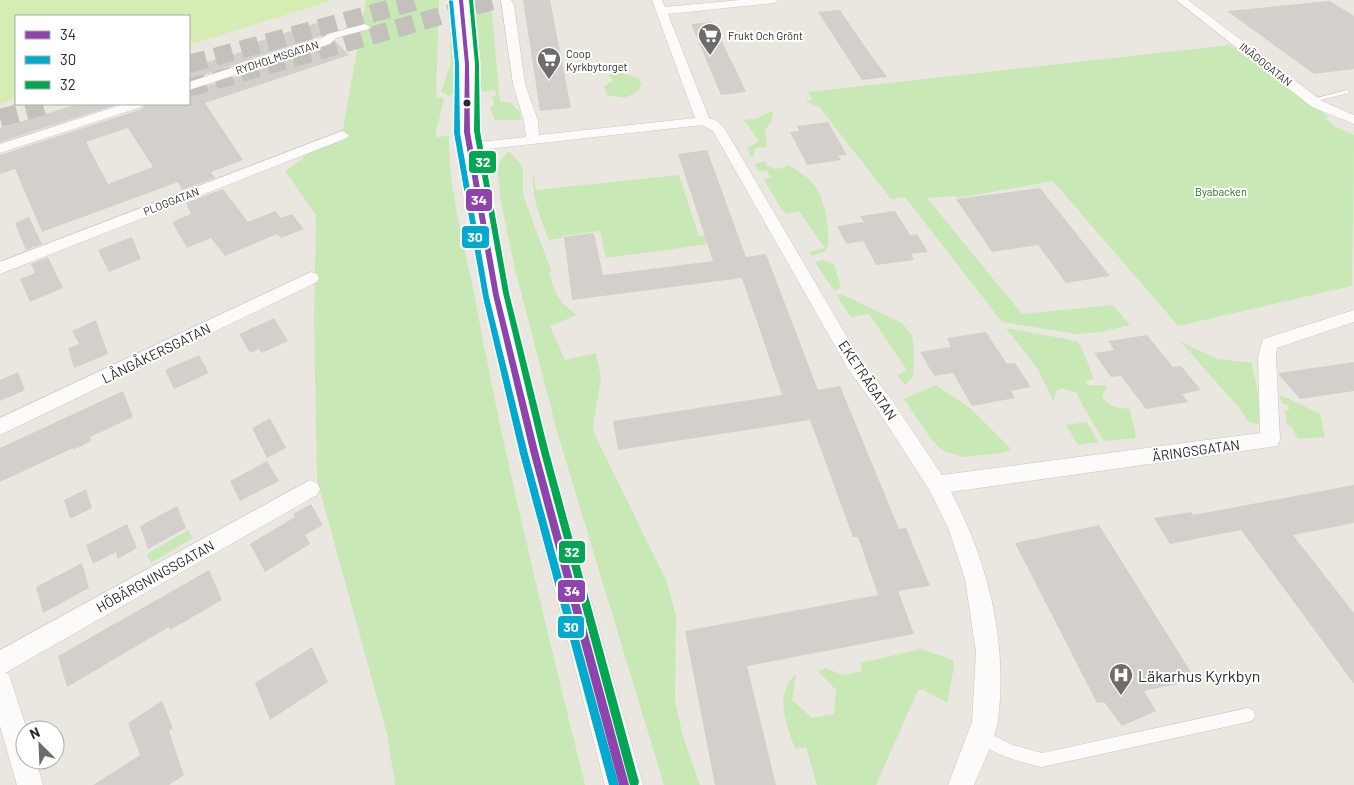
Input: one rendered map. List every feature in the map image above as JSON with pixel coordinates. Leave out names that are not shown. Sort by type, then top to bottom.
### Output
[{"type":"street","points":[[461,0],[467,64],[467,132],[482,222],[505,332],[534,451],[624,785]]},
{"type":"street","points":[[506,0],[519,84],[531,121],[533,140]]},
{"type":"street","points":[[469,147],[703,121],[659,6],[774,0]]},
{"type":"street","name":"INÄGOGATAN","points":[[1182,0],[1312,100],[1354,120]]},
{"type":"street","name":"RYDHOLMSGATAN","points":[[190,86],[326,40],[332,36],[365,27]]},
{"type":"street","points":[[0,149],[133,105]]},
{"type":"street","name":"EKETRÄGATAN","points":[[703,121],[712,124],[718,129],[854,364],[882,401],[937,485],[959,528],[976,579],[988,652],[985,722],[961,785]]},
{"type":"street","name":"PLOGGATAN","points":[[0,268],[342,135]]},
{"type":"street","name":"LÅNGÅKERSGATAN","points":[[0,427],[311,278]]},
{"type":"street","name":"ÄRINGSGATAN","points":[[937,485],[1270,440],[1267,357],[1269,344],[1354,316]]},
{"type":"street","name":"HÖBÄRGNINGSGATAN","points":[[0,663],[310,489]]},
{"type":"street","points":[[0,683],[30,785]]},
{"type":"lane","points":[[1312,100],[1347,92]]},
{"type":"lane","points":[[980,736],[1007,751],[1027,758],[1042,760],[1248,715]]},
{"type":"green space","points":[[0,0],[333,0],[190,45],[190,15],[15,15],[15,99],[0,104]]},
{"type":"green space","points":[[366,0],[439,0],[436,99],[440,97],[444,99],[436,137],[449,136],[449,157],[454,199],[500,425],[527,546],[585,785],[395,785],[387,734],[317,480],[314,318],[316,215],[285,171],[304,158],[301,156],[320,146],[343,129]]},
{"type":"green space","points":[[448,0],[453,0],[458,60],[456,92],[450,96],[441,92],[451,63]]},
{"type":"green space","points":[[469,0],[471,5],[491,4],[500,102],[510,102],[520,112],[521,120],[495,120],[490,108],[494,104],[492,96],[496,96],[495,90],[482,92]]},
{"type":"green space","name":"Byabacken","points":[[1230,45],[1330,118],[1324,117],[1336,127],[1354,135],[1352,286],[1178,326],[1053,181],[958,198],[955,196],[927,198],[1022,314],[1113,305],[1130,325],[1101,332],[1076,334],[1002,322],[905,197],[891,199],[820,108],[805,101],[813,99],[808,92]]},
{"type":"green space","points":[[621,73],[639,78],[641,84],[639,91],[625,98],[607,95],[604,87],[613,80],[608,75]]},
{"type":"green space","points":[[771,111],[773,113],[771,122],[765,130],[767,147],[756,148],[753,155],[755,157],[751,157],[747,148],[759,141],[744,120],[758,118]]},
{"type":"green space","points":[[509,151],[523,167],[523,195],[551,270],[549,273],[553,287],[562,302],[577,315],[550,326],[565,360],[596,353],[601,378],[593,426],[594,433],[667,582],[676,616],[675,700],[683,736],[700,785],[664,785],[558,435],[515,269],[501,202],[497,169],[499,162]]},
{"type":"green space","points":[[765,161],[769,167],[775,169],[788,165],[807,177],[816,187],[827,219],[829,238],[826,251],[812,256],[809,252],[825,248],[799,211],[786,214],[782,210],[764,180],[771,177],[766,170],[760,172],[754,164]]},
{"type":"green space","points":[[533,171],[536,190],[679,175],[699,236],[735,233],[738,240],[606,258],[600,231],[563,236],[563,238],[549,240],[539,215],[535,198]]},
{"type":"green space","points":[[822,260],[834,264],[841,288],[834,291],[815,262]]},
{"type":"green space","points":[[841,294],[902,323],[912,335],[914,350],[913,377],[905,385],[897,375],[907,370],[869,314],[851,317],[836,295]]},
{"type":"green space","points":[[1006,328],[1077,341],[1080,344],[1094,379],[1085,381],[1088,385],[1105,385],[1107,387],[1102,395],[1107,402],[1117,407],[1130,409],[1136,438],[1104,441],[1077,393],[1061,388],[1056,391],[1054,402],[1037,368]]},
{"type":"green space","points":[[1180,341],[1217,359],[1252,363],[1262,415],[1258,424],[1248,422],[1241,410]]},
{"type":"green space","points":[[936,385],[971,409],[1012,450],[1002,453],[963,457],[943,451],[931,439],[904,399]]},
{"type":"green space","points":[[1279,396],[1320,414],[1325,437],[1298,439],[1291,426],[1287,425],[1285,411],[1289,411],[1288,405],[1282,403]]},
{"type":"green space","points":[[1087,422],[1098,442],[1078,445],[1066,425]]},
{"type":"green space","points":[[188,530],[193,538],[151,563],[147,554]]},
{"type":"green space","points":[[921,649],[953,660],[954,667],[947,703],[924,690],[918,690],[876,785],[817,785],[806,747],[795,749],[786,720],[783,700],[789,682],[796,674],[792,700],[812,718],[834,714],[836,690],[818,671],[826,668],[842,675],[862,671],[860,663]]},
{"type":"building","points":[[523,0],[550,0],[571,108],[540,111]]},
{"type":"building","points":[[1330,1],[1354,16],[1354,69],[1314,74],[1227,11]]},
{"type":"building","points":[[840,10],[887,77],[862,80],[818,12]]},
{"type":"building","points":[[712,22],[746,92],[721,95],[691,24]]},
{"type":"building","points":[[316,23],[327,33],[190,80],[190,67],[245,51],[241,47]]},
{"type":"building","points":[[335,41],[349,55],[205,103],[243,160],[211,172],[215,178],[182,190],[178,182],[42,232],[15,169],[0,174],[0,155],[142,109],[144,105],[190,105],[190,92],[331,46]],"holes":[[[128,128],[153,167],[108,184],[86,142]]]},
{"type":"building","points":[[75,105],[116,105],[0,142],[0,128]]},
{"type":"building","points":[[828,122],[847,155],[838,156],[841,160],[807,165],[790,132],[799,131],[797,126]]},
{"type":"building","points":[[707,150],[746,257],[766,254],[818,390],[840,386],[899,529],[906,528],[930,586],[898,591],[914,634],[747,666],[776,785],[715,785],[685,631],[878,595],[858,537],[853,537],[810,420],[618,450],[613,421],[782,395],[742,278],[572,300],[564,237],[594,233],[603,275],[713,261],[678,154]]},
{"type":"building","points":[[1040,188],[1110,276],[1066,283],[1038,245],[992,252],[956,199]]},
{"type":"building","points":[[223,189],[248,222],[275,211],[281,218],[292,214],[304,229],[281,238],[277,234],[225,256],[211,238],[187,248],[172,222],[191,214],[186,203]]},
{"type":"building","points":[[895,211],[910,235],[917,234],[928,252],[911,254],[914,260],[876,265],[863,241],[846,244],[837,226],[864,222],[860,216]]},
{"type":"building","points":[[29,217],[42,244],[26,250],[15,223]]},
{"type":"building","points":[[132,237],[141,259],[109,272],[98,250]]},
{"type":"building","points":[[48,257],[63,288],[30,302],[20,279],[35,273],[31,264]]},
{"type":"building","points":[[274,318],[288,341],[262,353],[259,349],[250,353],[239,334]]},
{"type":"building","points":[[96,320],[108,354],[74,368],[68,348],[79,344],[72,331]]},
{"type":"building","points":[[986,332],[1007,364],[1015,363],[1031,387],[1011,391],[1015,398],[972,406],[953,373],[934,376],[920,352],[951,347],[947,338]]},
{"type":"building","points":[[1147,335],[1173,367],[1181,366],[1201,390],[1182,394],[1188,402],[1146,409],[1121,376],[1111,377],[1094,353],[1114,350],[1108,341]]},
{"type":"building","points":[[199,355],[209,373],[174,389],[165,370]]},
{"type":"building","points":[[1354,362],[1354,391],[1300,399],[1279,375],[1279,373]]},
{"type":"building","points":[[18,372],[25,390],[0,401],[0,380]]},
{"type":"building","points":[[123,391],[133,417],[90,437],[91,441],[73,450],[73,448],[0,482],[0,448]]},
{"type":"building","points":[[270,418],[286,448],[267,458],[252,428]]},
{"type":"building","points":[[267,461],[279,481],[240,501],[230,481]]},
{"type":"building","points":[[1354,485],[1354,523],[1293,535],[1354,613],[1354,684],[1241,530],[1170,544],[1154,518],[1191,512],[1193,515]]},
{"type":"building","points":[[86,489],[92,508],[70,519],[64,500]]},
{"type":"building","points":[[311,504],[323,525],[305,535],[310,544],[265,572],[250,544],[295,517],[293,514]]},
{"type":"building","points":[[177,506],[186,528],[148,549],[140,526]]},
{"type":"building","points":[[127,524],[137,548],[118,559],[116,552],[93,564],[86,545]]},
{"type":"building","points":[[1099,525],[1196,680],[1144,691],[1156,711],[1122,726],[1104,702],[1097,703],[1015,543]]},
{"type":"building","points":[[82,563],[89,588],[43,613],[36,587]]},
{"type":"building","points":[[209,570],[222,600],[170,630],[169,627],[67,687],[58,656]]},
{"type":"building","points":[[312,647],[328,682],[270,720],[255,683]]},
{"type":"building","points":[[162,701],[173,728],[169,731],[184,775],[169,785],[93,785],[140,755],[128,723]]},
{"type":"tunnel","points":[[190,64],[421,0]]},
{"type":"tunnel","points":[[190,88],[496,0]]},
{"type":"tunnel","points":[[0,118],[47,105]]},
{"type":"transit line","name":"34","points":[[461,0],[467,64],[467,132],[496,295],[534,451],[624,785]]},
{"type":"transit line","name":"32","points":[[471,0],[477,64],[477,131],[506,293],[544,449],[634,782]]},
{"type":"transit line","name":"30","points":[[451,1],[457,64],[457,133],[486,297],[524,454],[614,785]]},
{"type":"place","name":"Frukt Och Grönt","points":[[710,56]]},
{"type":"place","name":"Coop Kyrkbytorget","points":[[549,80]]},
{"type":"place","name":"Läkarhus Kyrkbyn","points":[[1121,696]]}]
